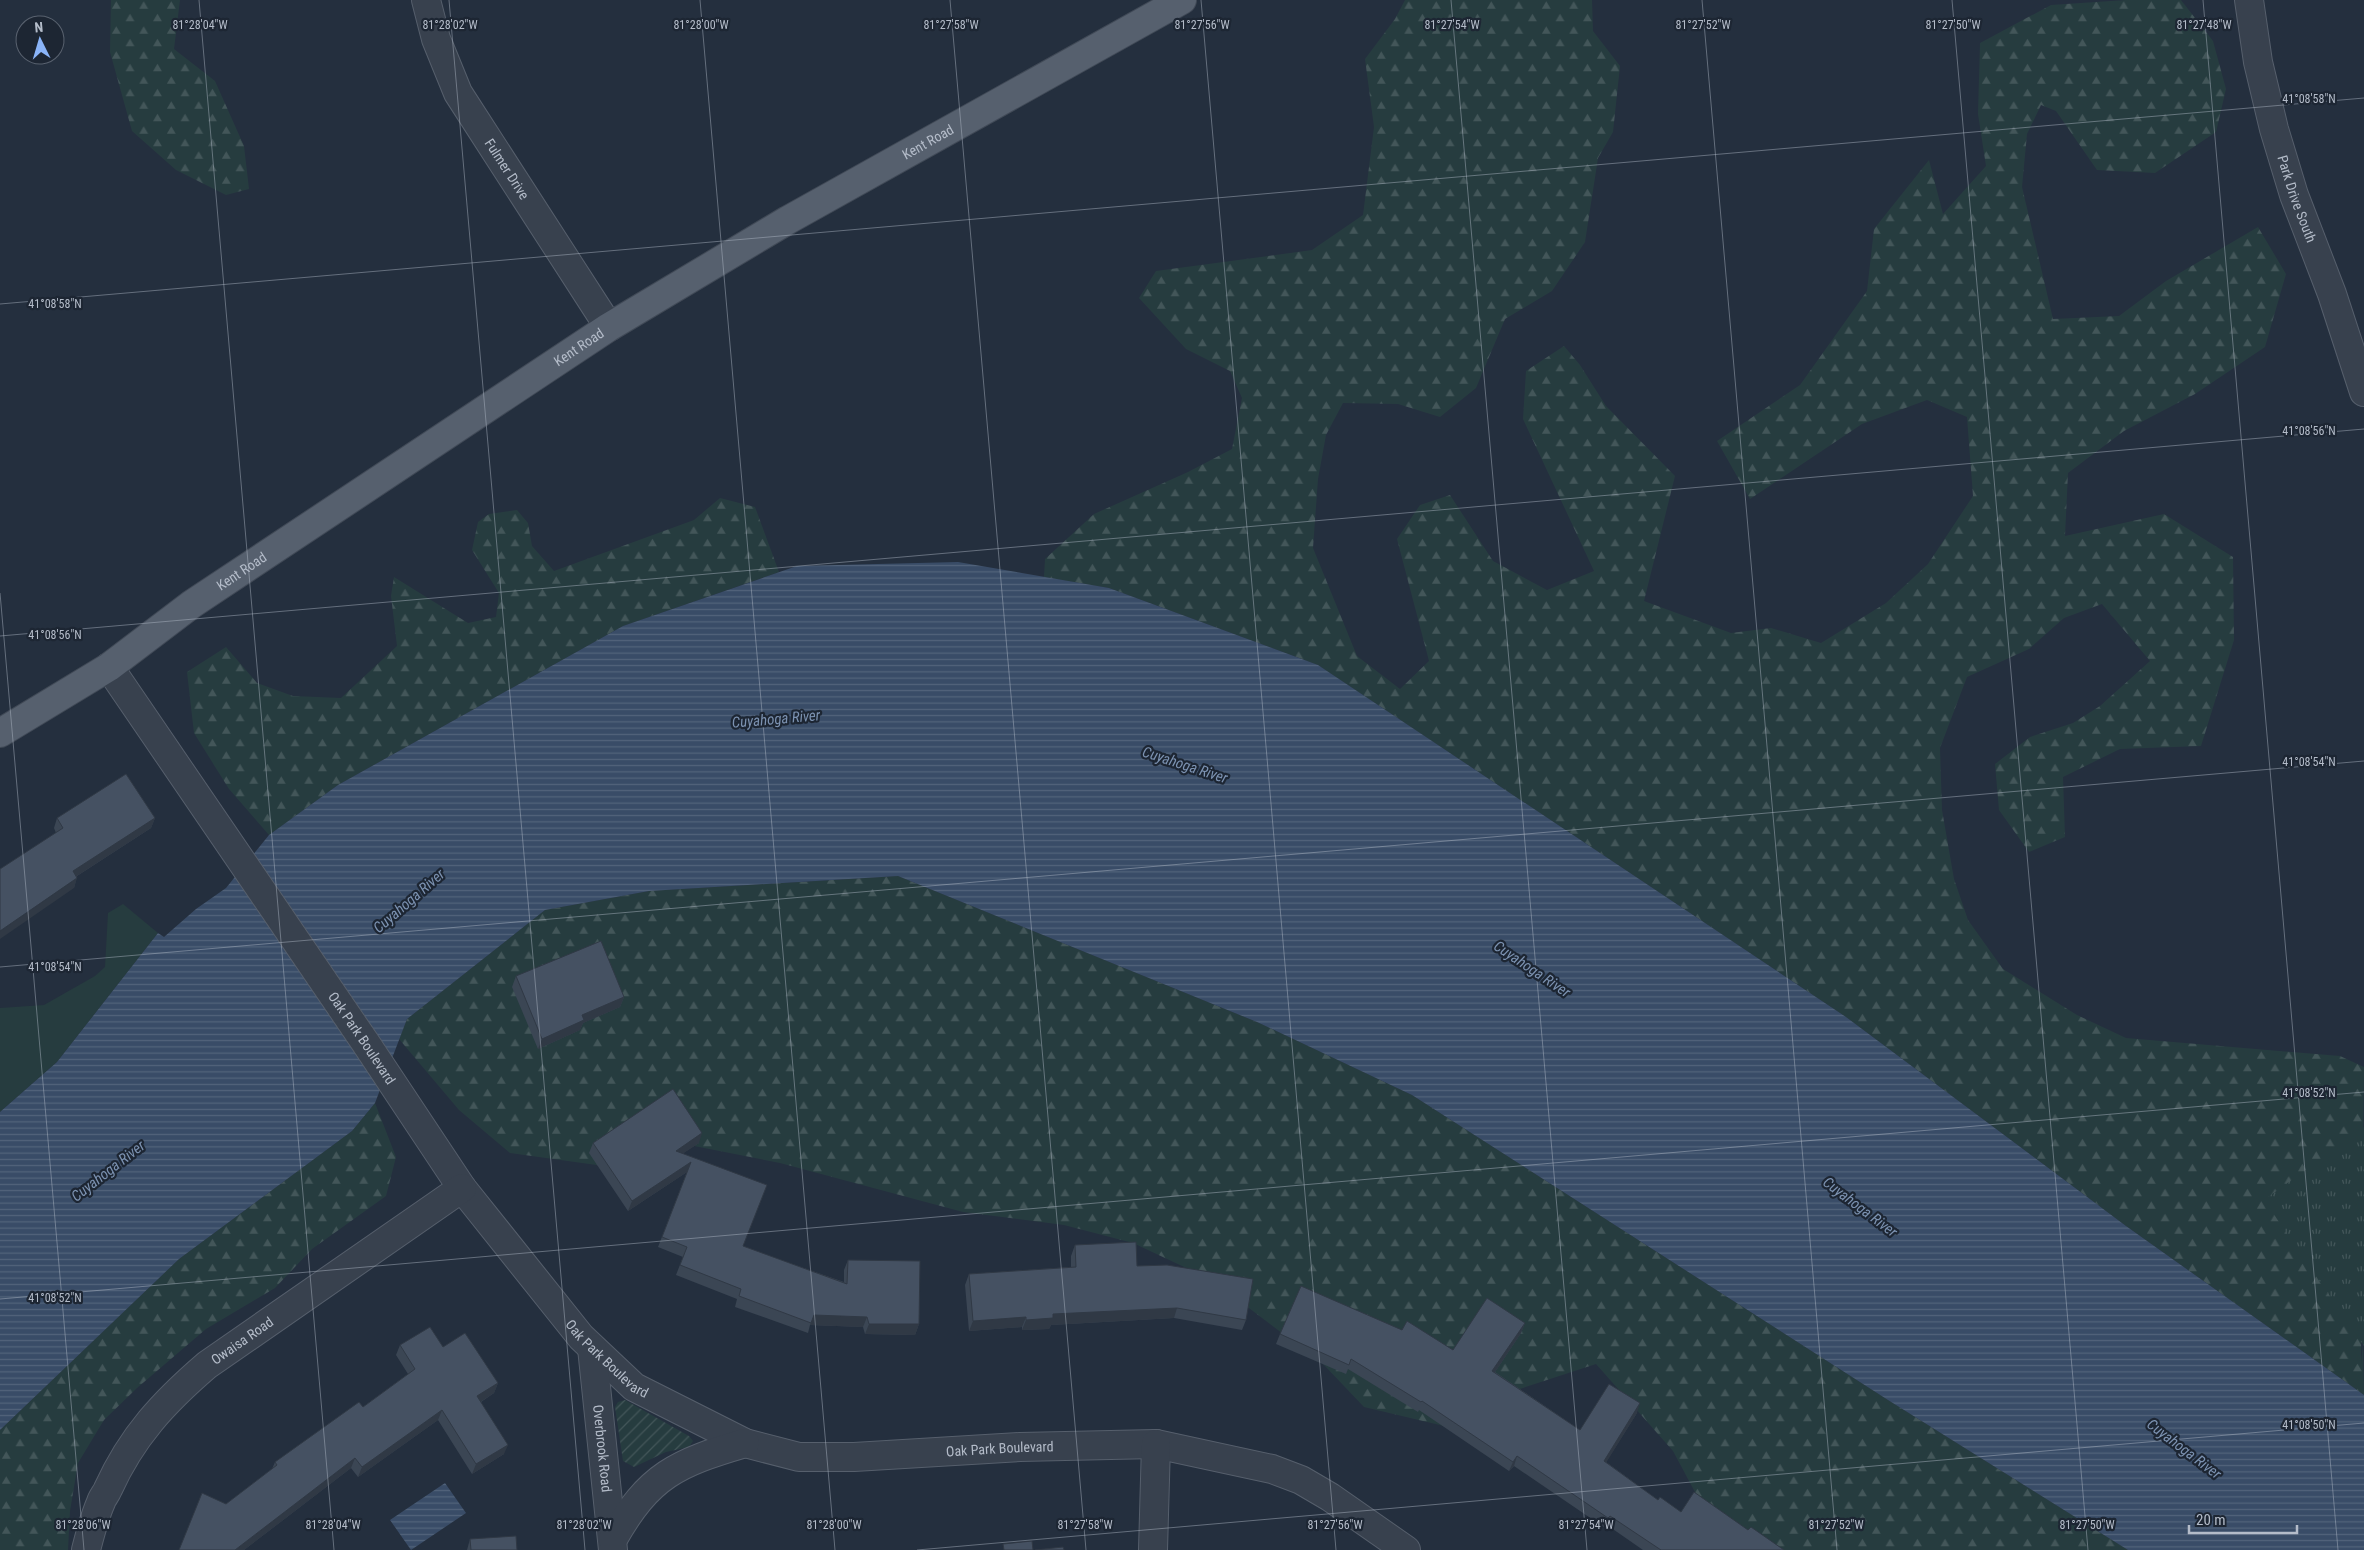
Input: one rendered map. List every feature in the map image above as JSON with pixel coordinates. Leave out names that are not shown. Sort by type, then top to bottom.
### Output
[{"type":"main road","name":"Kent Road","points":[[0,733],[109,668],[192,604],[610,327],[788,220],[1182,0]]},
{"type":"street","name":"Fulmer Drive","points":[[426,0],[436,39],[458,93],[610,327]]},
{"type":"street","name":"Park Drive South","points":[[2249,0],[2258,62],[2274,129],[2294,195],[2332,294],[2364,392]]},
{"type":"street","name":"Oak Park Boulevard","points":[[109,668],[180,769],[462,1188],[592,1348],[634,1387],[745,1444],[798,1457],[854,1457],[1020,1447],[1156,1444],[1272,1469],[1301,1480],[1330,1497],[1406,1550]]},
{"type":"street","name":"Owaisa Road","points":[[86,1550],[101,1500],[108,1492],[115,1472],[155,1414],[182,1387],[207,1365],[462,1188]]},
{"type":"street","name":"Overbrook Road","points":[[592,1348],[613,1544]]},
{"type":"street","points":[[613,1544],[628,1512],[653,1483],[682,1464],[745,1444]]},
{"type":"street","points":[[1154,1550],[1156,1444]]},
{"type":"green space","points":[[111,0],[180,0],[174,49],[215,81],[244,146],[249,189],[226,195],[176,170],[132,131],[110,52]]},
{"type":"green space","points":[[1405,0],[1592,0],[1593,31],[1620,66],[1613,132],[1598,158],[1585,242],[1552,291],[1505,319],[1476,388],[1440,417],[1398,404],[1343,403],[1326,435],[1318,479],[1313,548],[1357,656],[1400,689],[1429,661],[1397,539],[1420,505],[1450,495],[1493,561],[1547,590],[1594,571],[1523,419],[1526,371],[1564,346],[1580,365],[1606,406],[1675,476],[1644,601],[1731,633],[1771,628],[1821,643],[1886,603],[1928,564],[1973,496],[1967,417],[1927,400],[1862,424],[1750,499],[1717,441],[1800,385],[1867,291],[1874,229],[1929,160],[1943,214],[1986,166],[1978,114],[1980,43],[2051,5],[2126,0],[2181,0],[2213,41],[2226,89],[2216,132],[2155,173],[2097,170],[2056,111],[2041,105],[2027,134],[2022,187],[2053,319],[2119,316],[2166,281],[2258,227],[2286,274],[2265,347],[2195,394],[2124,431],[2068,473],[2065,536],[2164,514],[2233,557],[2234,640],[2201,746],[2120,749],[2063,777],[2065,837],[2029,852],[1999,810],[1995,764],[2030,737],[2073,723],[2100,706],[2150,661],[2102,604],[2064,618],[2029,649],[1967,677],[1940,748],[1942,810],[1954,879],[1968,920],[2003,969],[2077,1015],[2126,1038],[2340,1056],[2364,1067],[2361,1363],[2363,1344],[2364,1395],[2126,1226],[1846,1017],[1318,665],[1109,588],[1044,577],[1045,559],[1094,514],[1188,472],[1232,449],[1242,398],[1230,371],[1186,349],[1139,298],[1156,271],[1312,250],[1363,215],[1374,127],[1365,59],[1395,19]]},
{"type":"green space","points":[[720,498],[755,507],[779,572],[623,626],[338,785],[269,835],[229,789],[194,733],[187,672],[226,647],[257,683],[293,696],[341,698],[397,646],[391,596],[394,577],[468,623],[496,617],[499,593],[472,550],[478,522],[489,514],[517,510],[528,523],[532,546],[554,571],[694,520]]},
{"type":"green space","points":[[898,876],[1257,1022],[1412,1095],[1888,1400],[2128,1550],[1726,1550],[1673,1451],[1596,1364],[1489,1399],[1444,1426],[1364,1407],[1324,1365],[1212,1280],[1133,1243],[1064,1225],[963,1212],[780,1163],[684,1144],[611,1167],[510,1153],[459,1110],[399,1039],[407,1019],[545,910],[649,891]]},
{"type":"green space","points":[[123,904],[158,933],[57,1062],[0,1112],[0,1008],[44,1005],[95,976],[105,967],[108,913]]},
{"type":"green space","points":[[375,1103],[396,1157],[386,1196],[312,1249],[275,1288],[206,1329],[137,1388],[104,1420],[78,1463],[70,1511],[68,1550],[0,1550],[0,1430],[179,1259],[352,1131]]},
{"type":"green space","points":[[2364,1127],[2364,1346],[2264,1200]]},
{"type":"green space","points":[[625,1400],[689,1436],[693,1441],[689,1447],[666,1452],[634,1467],[623,1461],[615,1407],[618,1402]]},
{"type":"water","name":"Cuyahoga River","points":[[958,562],[1109,588],[1318,665],[1846,1017],[2126,1226],[2364,1395],[2364,1550],[2128,1550],[1888,1400],[1412,1095],[1257,1022],[898,876],[649,891],[545,910],[407,1019],[375,1103],[352,1131],[179,1259],[0,1430],[0,1112],[57,1062],[158,933],[164,937],[196,909],[226,888],[269,835],[338,785],[623,626],[797,566]]},
{"type":"water","points":[[445,1483],[466,1513],[411,1550],[390,1520]]},
{"type":"building","points":[[126,774],[155,818],[73,871],[77,878],[0,931],[0,869],[63,828],[57,818]]},
{"type":"building","points":[[601,941],[624,997],[582,1015],[584,1020],[542,1039],[516,976]]},
{"type":"building","points":[[673,1089],[702,1133],[676,1151],[767,1185],[743,1246],[847,1284],[848,1260],[920,1261],[919,1324],[869,1324],[867,1317],[814,1315],[811,1323],[739,1296],[741,1289],[680,1265],[687,1247],[662,1237],[691,1162],[632,1201],[593,1143]]},
{"type":"building","points":[[1136,1242],[1137,1266],[1167,1265],[1253,1279],[1246,1320],[1177,1308],[1053,1314],[1053,1318],[1026,1320],[1026,1317],[973,1321],[969,1274],[1076,1267],[1075,1245]]},
{"type":"building","points":[[1301,1286],[1402,1330],[1407,1321],[1453,1350],[1487,1298],[1525,1323],[1492,1371],[1580,1430],[1609,1384],[1640,1403],[1604,1461],[1658,1500],[1660,1497],[1681,1512],[1694,1492],[1748,1530],[1751,1527],[1784,1550],[1661,1550],[1610,1516],[1608,1518],[1517,1456],[1513,1462],[1422,1401],[1351,1359],[1349,1365],[1280,1334]]},
{"type":"building","points":[[430,1327],[443,1347],[465,1333],[498,1383],[477,1396],[508,1445],[476,1464],[442,1410],[362,1467],[355,1458],[235,1550],[179,1550],[202,1493],[226,1504],[277,1465],[275,1462],[359,1402],[363,1407],[415,1369],[400,1345]]},
{"type":"building","points":[[516,1536],[517,1550],[471,1550],[470,1539]]},
{"type":"building","points":[[1032,1541],[1033,1550],[1004,1550],[1003,1544]]},
{"type":"building","points":[[1063,1547],[1064,1550],[1035,1550]]}]
